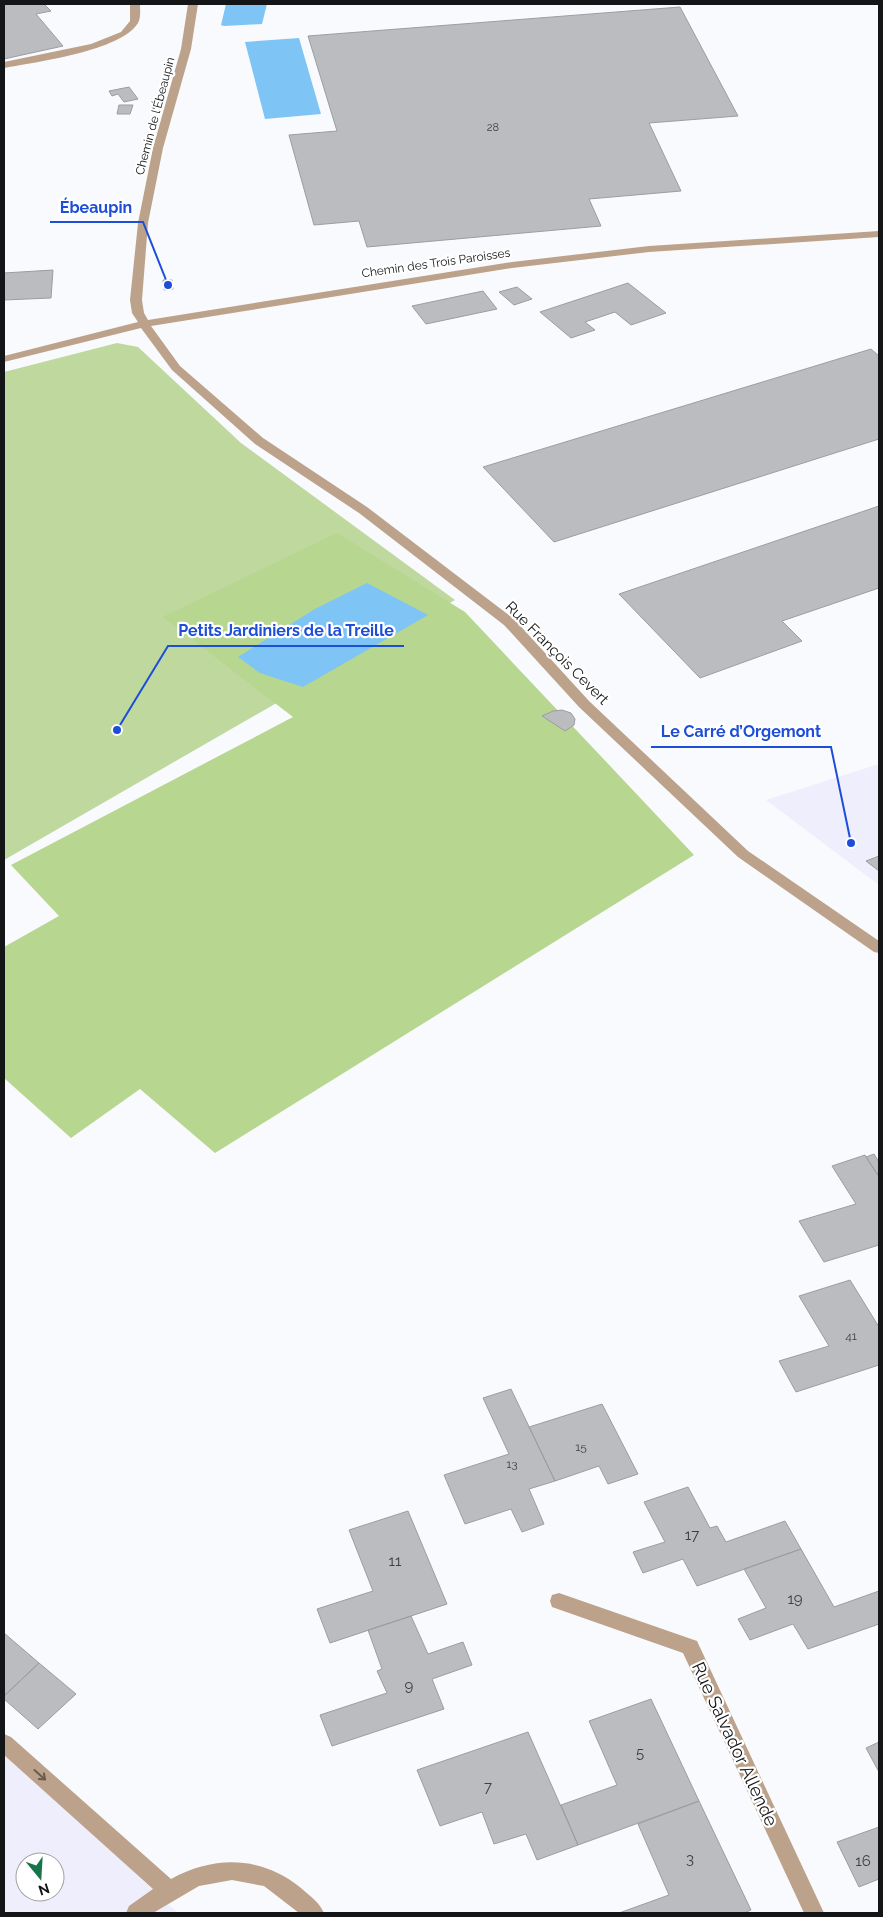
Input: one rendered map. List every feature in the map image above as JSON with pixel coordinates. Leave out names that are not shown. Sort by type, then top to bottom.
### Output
[{"type":"street","points":[[4,65],[94,46],[124,34],[135,21],[136,4]]},
{"type":"street","name":"Chemin de l'Ébeaupin","points":[[144,324],[138,312],[136,300],[143,223],[158,148],[186,49],[193,4]]},
{"type":"street","name":"Chemin des Trois Paroisses","points":[[4,359],[144,324],[512,265],[649,249],[879,234]]},
{"type":"street","name":"Rue François Cevert","points":[[144,324],[176,368],[259,441],[363,510],[509,622],[584,704],[743,854],[879,948]]},
{"type":"street","name":"Rue Salvador Allende","points":[[559,1600],[690,1647],[814,1913]]},
{"type":"street","points":[[4,1743],[169,1890]]},
{"type":"street","points":[[136,1913],[169,1890],[202,1874],[236,1871],[268,1878],[314,1913]]},
{"type":"shaded area","points":[[879,764],[879,885],[766,800]]},
{"type":"shaded area","points":[[4,1751],[10,1756],[178,1913],[4,1913]]},
{"type":"green space","points":[[117,343],[138,347],[241,443],[455,600],[4,860],[4,372]]},
{"type":"green space","points":[[337,533],[465,612],[694,855],[215,1153],[140,1089],[71,1138],[4,1078],[4,947],[59,916],[11,865],[293,717],[163,617]]},
{"type":"water","points":[[226,4],[267,4],[262,24],[221,25]]},
{"type":"water","points":[[299,38],[321,114],[265,119],[245,42]]},
{"type":"water","points":[[367,583],[428,615],[303,687],[260,673],[238,657],[315,609]]},
{"type":"building","points":[[4,4],[44,4],[51,11],[36,14],[63,46],[4,59]]},
{"type":"building","points":[[680,7],[738,116],[649,123],[681,191],[589,199],[601,226],[367,247],[359,221],[314,225],[289,135],[337,131],[308,36]]},
{"type":"building","points":[[129,87],[138,99],[124,102],[118,94],[112,96],[109,91]]},
{"type":"building","points":[[119,105],[133,105],[130,114],[117,114]]},
{"type":"building","points":[[53,270],[51,298],[4,300],[4,273]]},
{"type":"building","points":[[163,280],[172,280],[173,289],[164,290]]},
{"type":"building","points":[[628,283],[666,313],[631,325],[615,312],[585,322],[595,330],[571,338],[540,312]]},
{"type":"building","points":[[517,287],[532,299],[514,305],[499,292]]},
{"type":"building","points":[[483,291],[497,309],[426,324],[412,306]]},
{"type":"building","points":[[871,349],[879,356],[879,439],[554,542],[483,467]]},
{"type":"building","points":[[879,506],[879,588],[782,621],[802,641],[700,678],[619,594]]},
{"type":"building","points":[[562,710],[571,713],[575,719],[574,725],[565,731],[542,716],[553,711]]},
{"type":"building","points":[[879,856],[879,871],[866,861]]},
{"type":"building","points":[[874,1154],[879,1162],[879,1173],[877,1174],[866,1157]]},
{"type":"building","points":[[865,1155],[879,1177],[879,1245],[824,1262],[799,1221],[856,1204],[832,1166]]},
{"type":"building","points":[[850,1280],[879,1327],[879,1365],[796,1392],[779,1361],[829,1346],[799,1296]]},
{"type":"building","points":[[511,1389],[555,1481],[529,1489],[544,1524],[522,1532],[511,1509],[465,1524],[444,1475],[509,1454],[483,1398]]},
{"type":"building","points":[[602,1404],[638,1474],[608,1484],[599,1466],[555,1481],[529,1427]]},
{"type":"building","points":[[688,1487],[710,1528],[717,1526],[726,1542],[785,1521],[801,1549],[697,1586],[683,1559],[643,1573],[633,1552],[665,1542],[644,1502]]},
{"type":"building","points":[[408,1511],[447,1604],[330,1643],[317,1609],[373,1591],[349,1530]]},
{"type":"building","points":[[801,1549],[834,1607],[879,1591],[879,1624],[808,1649],[793,1624],[750,1640],[738,1619],[766,1608],[744,1569]]},
{"type":"building","points":[[411,1616],[428,1654],[463,1642],[472,1665],[432,1679],[444,1709],[332,1746],[320,1715],[387,1693],[377,1671],[382,1669],[368,1630]]},
{"type":"building","points":[[4,1633],[39,1663],[4,1696]]},
{"type":"building","points":[[39,1663],[76,1694],[38,1729],[4,1699],[4,1696]]},
{"type":"building","points":[[651,1699],[699,1801],[578,1845],[561,1805],[617,1785],[589,1721]]},
{"type":"building","points":[[528,1732],[578,1845],[537,1860],[526,1834],[494,1844],[482,1812],[440,1826],[417,1770]]},
{"type":"building","points":[[879,1742],[879,1772],[866,1748]]},
{"type":"building","points":[[699,1801],[751,1910],[744,1913],[619,1913],[669,1895],[638,1824]]},
{"type":"building","points":[[879,1827],[879,1879],[859,1887],[837,1842]]},
{"type":"place","name":"Ébeaupin","points":[[168,285]]},
{"type":"place","name":"Petits Jardiniers de la Treille","points":[[117,730]]},
{"type":"place","name":"Le Carré d’Orgemont","points":[[851,843]]}]
